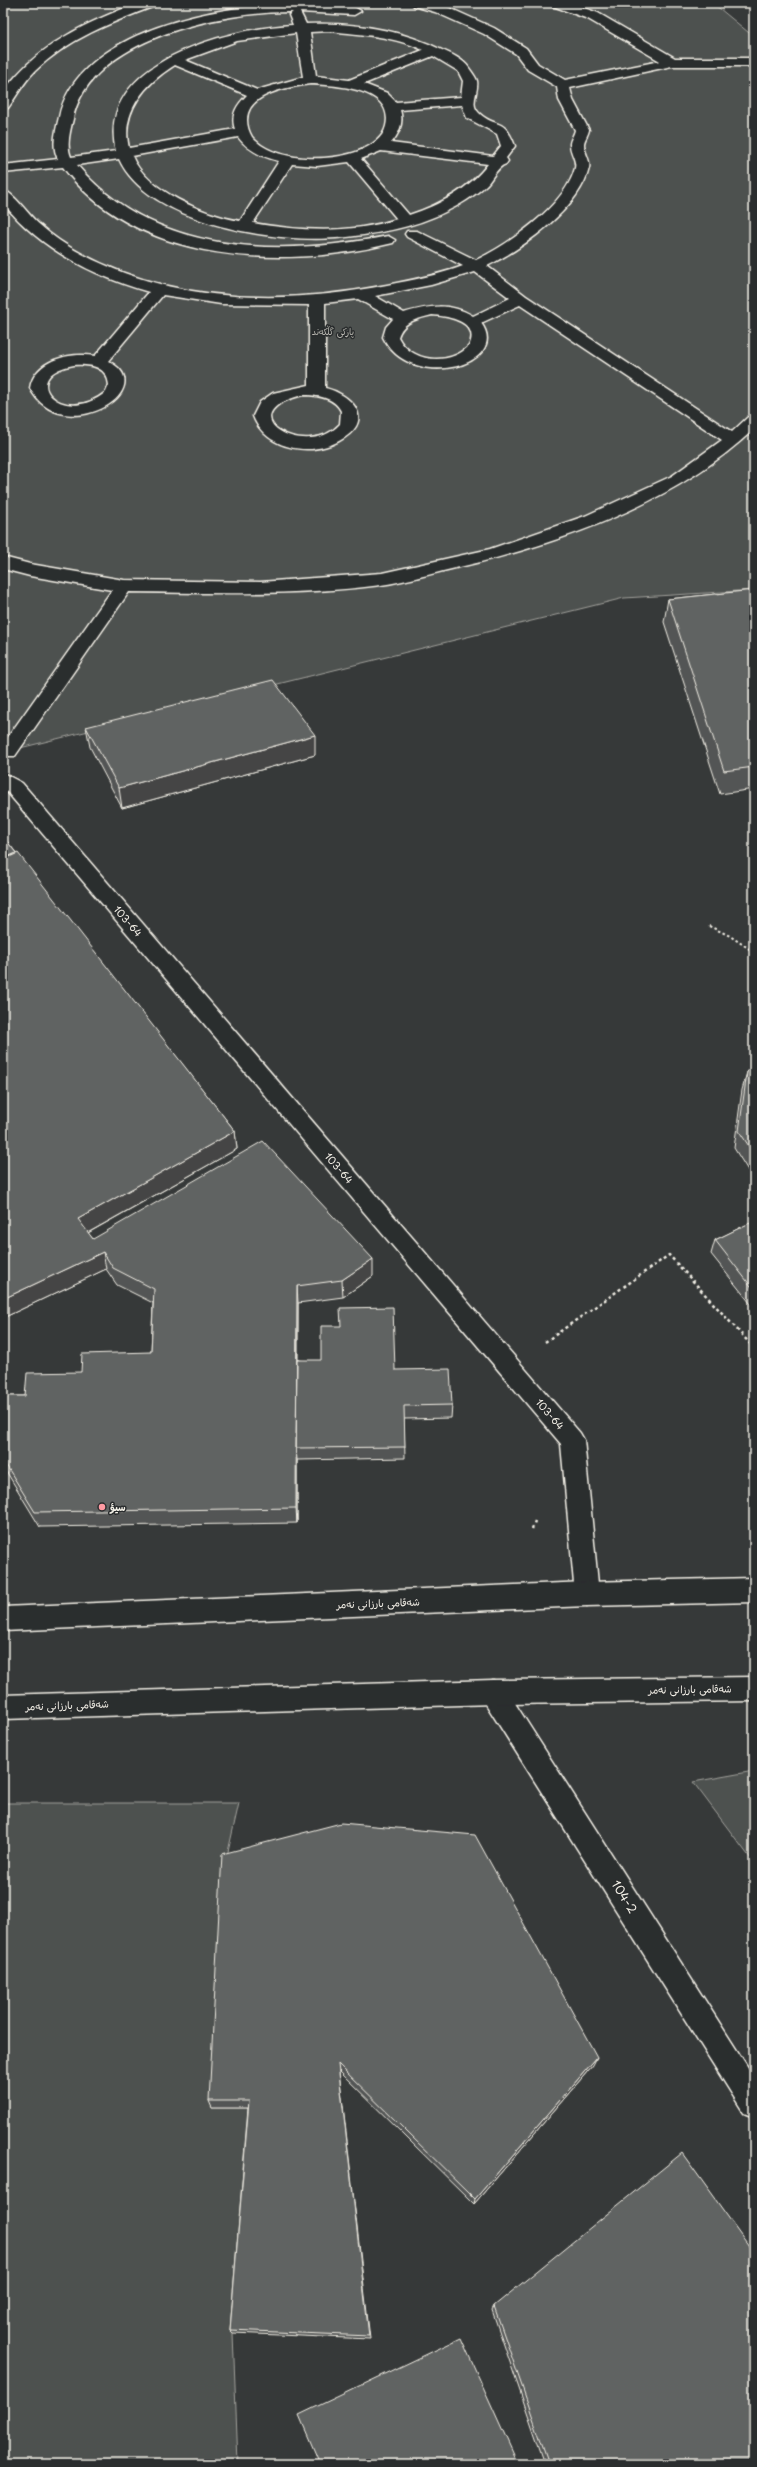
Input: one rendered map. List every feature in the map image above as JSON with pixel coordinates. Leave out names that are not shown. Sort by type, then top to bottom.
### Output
[{"type":"street","points":[[3,105],[11,91],[36,62],[72,36],[113,16],[150,3]]},
{"type":"street","points":[[419,3],[440,9],[489,31],[521,51],[533,67],[563,85],[672,62],[754,62]]},
{"type":"street","points":[[558,3],[593,16],[672,62]]},
{"type":"street","points":[[354,11],[293,6],[263,9],[198,21],[140,41],[104,58],[83,79],[69,103],[63,139],[63,154],[93,191],[114,209],[146,226],[185,239],[223,248],[307,252],[377,243],[428,221],[445,207],[479,186],[501,161],[508,146],[503,132],[472,115],[467,101],[470,81],[463,69],[452,60],[414,41],[388,34],[331,27],[254,33],[211,44],[174,60],[145,80],[126,104],[119,130],[123,154],[140,180],[169,201],[207,218],[243,227],[291,234],[330,234],[409,228]]},
{"type":"street","points":[[293,6],[302,29],[310,80]]},
{"type":"street","points":[[354,83],[433,51]]},
{"type":"street","points":[[174,60],[258,95]]},
{"type":"street","points":[[310,80],[354,83],[382,97],[392,106],[396,120],[392,134],[378,146],[352,157],[309,162],[288,159],[267,153],[251,144],[242,132],[239,119],[245,106],[258,95],[285,84],[310,80]]},
{"type":"street","points":[[5,202],[39,232],[62,248],[96,267],[159,290],[220,300],[317,300],[362,295],[422,282],[476,266],[531,231],[555,211],[573,189],[583,167],[577,144],[582,130],[576,114],[567,101],[563,85]]},
{"type":"street","points":[[392,106],[467,101]]},
{"type":"street","points":[[3,169],[123,154],[242,132]]},
{"type":"street","points":[[378,146],[501,161]]},
{"type":"street","points":[[352,157],[409,228],[476,266],[521,298],[733,440]]},
{"type":"street","points":[[243,227],[288,159]]},
{"type":"street","points":[[428,221],[440,225],[452,219]]},
{"type":"street","points":[[370,230],[377,243]]},
{"type":"street","points":[[98,362],[159,290]]},
{"type":"street","points":[[362,295],[402,318]]},
{"type":"street","points":[[471,322],[521,298]]},
{"type":"street","points":[[317,300],[317,390]]},
{"type":"street","points":[[431,310],[458,315],[471,322],[477,328],[480,336],[479,345],[472,353],[447,363],[417,361],[395,349],[390,341],[390,332],[402,318],[431,310]]},
{"type":"street","points":[[71,360],[98,362],[115,374],[118,382],[116,390],[110,398],[100,404],[88,409],[60,410],[38,400],[33,392],[33,383],[37,375],[46,368],[71,360]]},
{"type":"street","points":[[317,390],[342,401],[349,409],[350,419],[346,428],[337,436],[324,442],[294,444],[280,439],[263,426],[260,418],[262,410],[268,402],[290,392],[317,390]]},
{"type":"street","points":[[3,563],[30,570],[124,586],[260,588],[382,579],[494,554],[592,520],[678,480],[733,440],[754,420]]},
{"type":"street","points":[[8,751],[124,586]]},
{"type":"street","name":"103-64","points":[[3,780],[20,794],[572,1440],[587,1594]]},
{"type":"street","name":"شەقامی بارزانی نەمر","points":[[5,1615],[587,1594],[754,1590]]},
{"type":"street","name":"شەقامی بارزانی نەمر","points":[[3,1707],[493,1692],[754,1689]]},
{"type":"street","name":"104-2","points":[[493,1692],[754,2103]]},
{"type":"path","points":[[709,926],[730,936],[754,952]]},
{"type":"path","points":[[510,1367],[669,1255],[754,1348]]},
{"type":"path","points":[[532,1529],[536,1515]]},
{"type":"green space","name":"پارکی گڵکەند","points":[[3,3],[714,4],[754,37],[754,590],[624,598],[8,751],[3,750]]},
{"type":"green space","points":[[754,1771],[754,1863],[693,1782]]},
{"type":"green space","points":[[3,1803],[239,1803],[225,1865],[212,2108],[251,2108],[233,2333],[238,2464],[3,2464]]},
{"type":"building","points":[[754,590],[754,767],[724,771],[668,599]]},
{"type":"building","points":[[273,680],[315,735],[119,788],[86,727]]},
{"type":"building","points":[[3,836],[16,853],[3,859]]},
{"type":"building","points":[[18,853],[235,1131],[78,1219],[93,1239],[263,1141],[373,1259],[342,1280],[297,1286],[296,1508],[35,1512],[3,1460],[3,1396],[25,1396],[27,1373],[81,1372],[82,1354],[151,1352],[154,1289],[113,1268],[103,1252],[3,1299],[3,860]]},
{"type":"building","points":[[754,1068],[754,1154],[739,1131],[747,1072]]},
{"type":"building","points":[[754,1221],[754,1290],[715,1240]]},
{"type":"building","points":[[393,1307],[395,1370],[450,1369],[452,1405],[404,1406],[405,1447],[296,1448],[297,1360],[321,1360],[321,1326],[341,1326],[340,1308]]},
{"type":"building","points":[[341,1823],[475,1835],[597,2057],[475,2199],[338,2064],[369,2336],[230,2330],[249,2101],[209,2101],[222,1854]]},
{"type":"building","points":[[682,2153],[754,2253],[754,2464],[549,2464],[494,2306]]},
{"type":"building","points":[[461,2338],[518,2464],[320,2464],[299,2415]]},
{"type":"place","name":"سيؤ","points":[[102,1507]]}]
